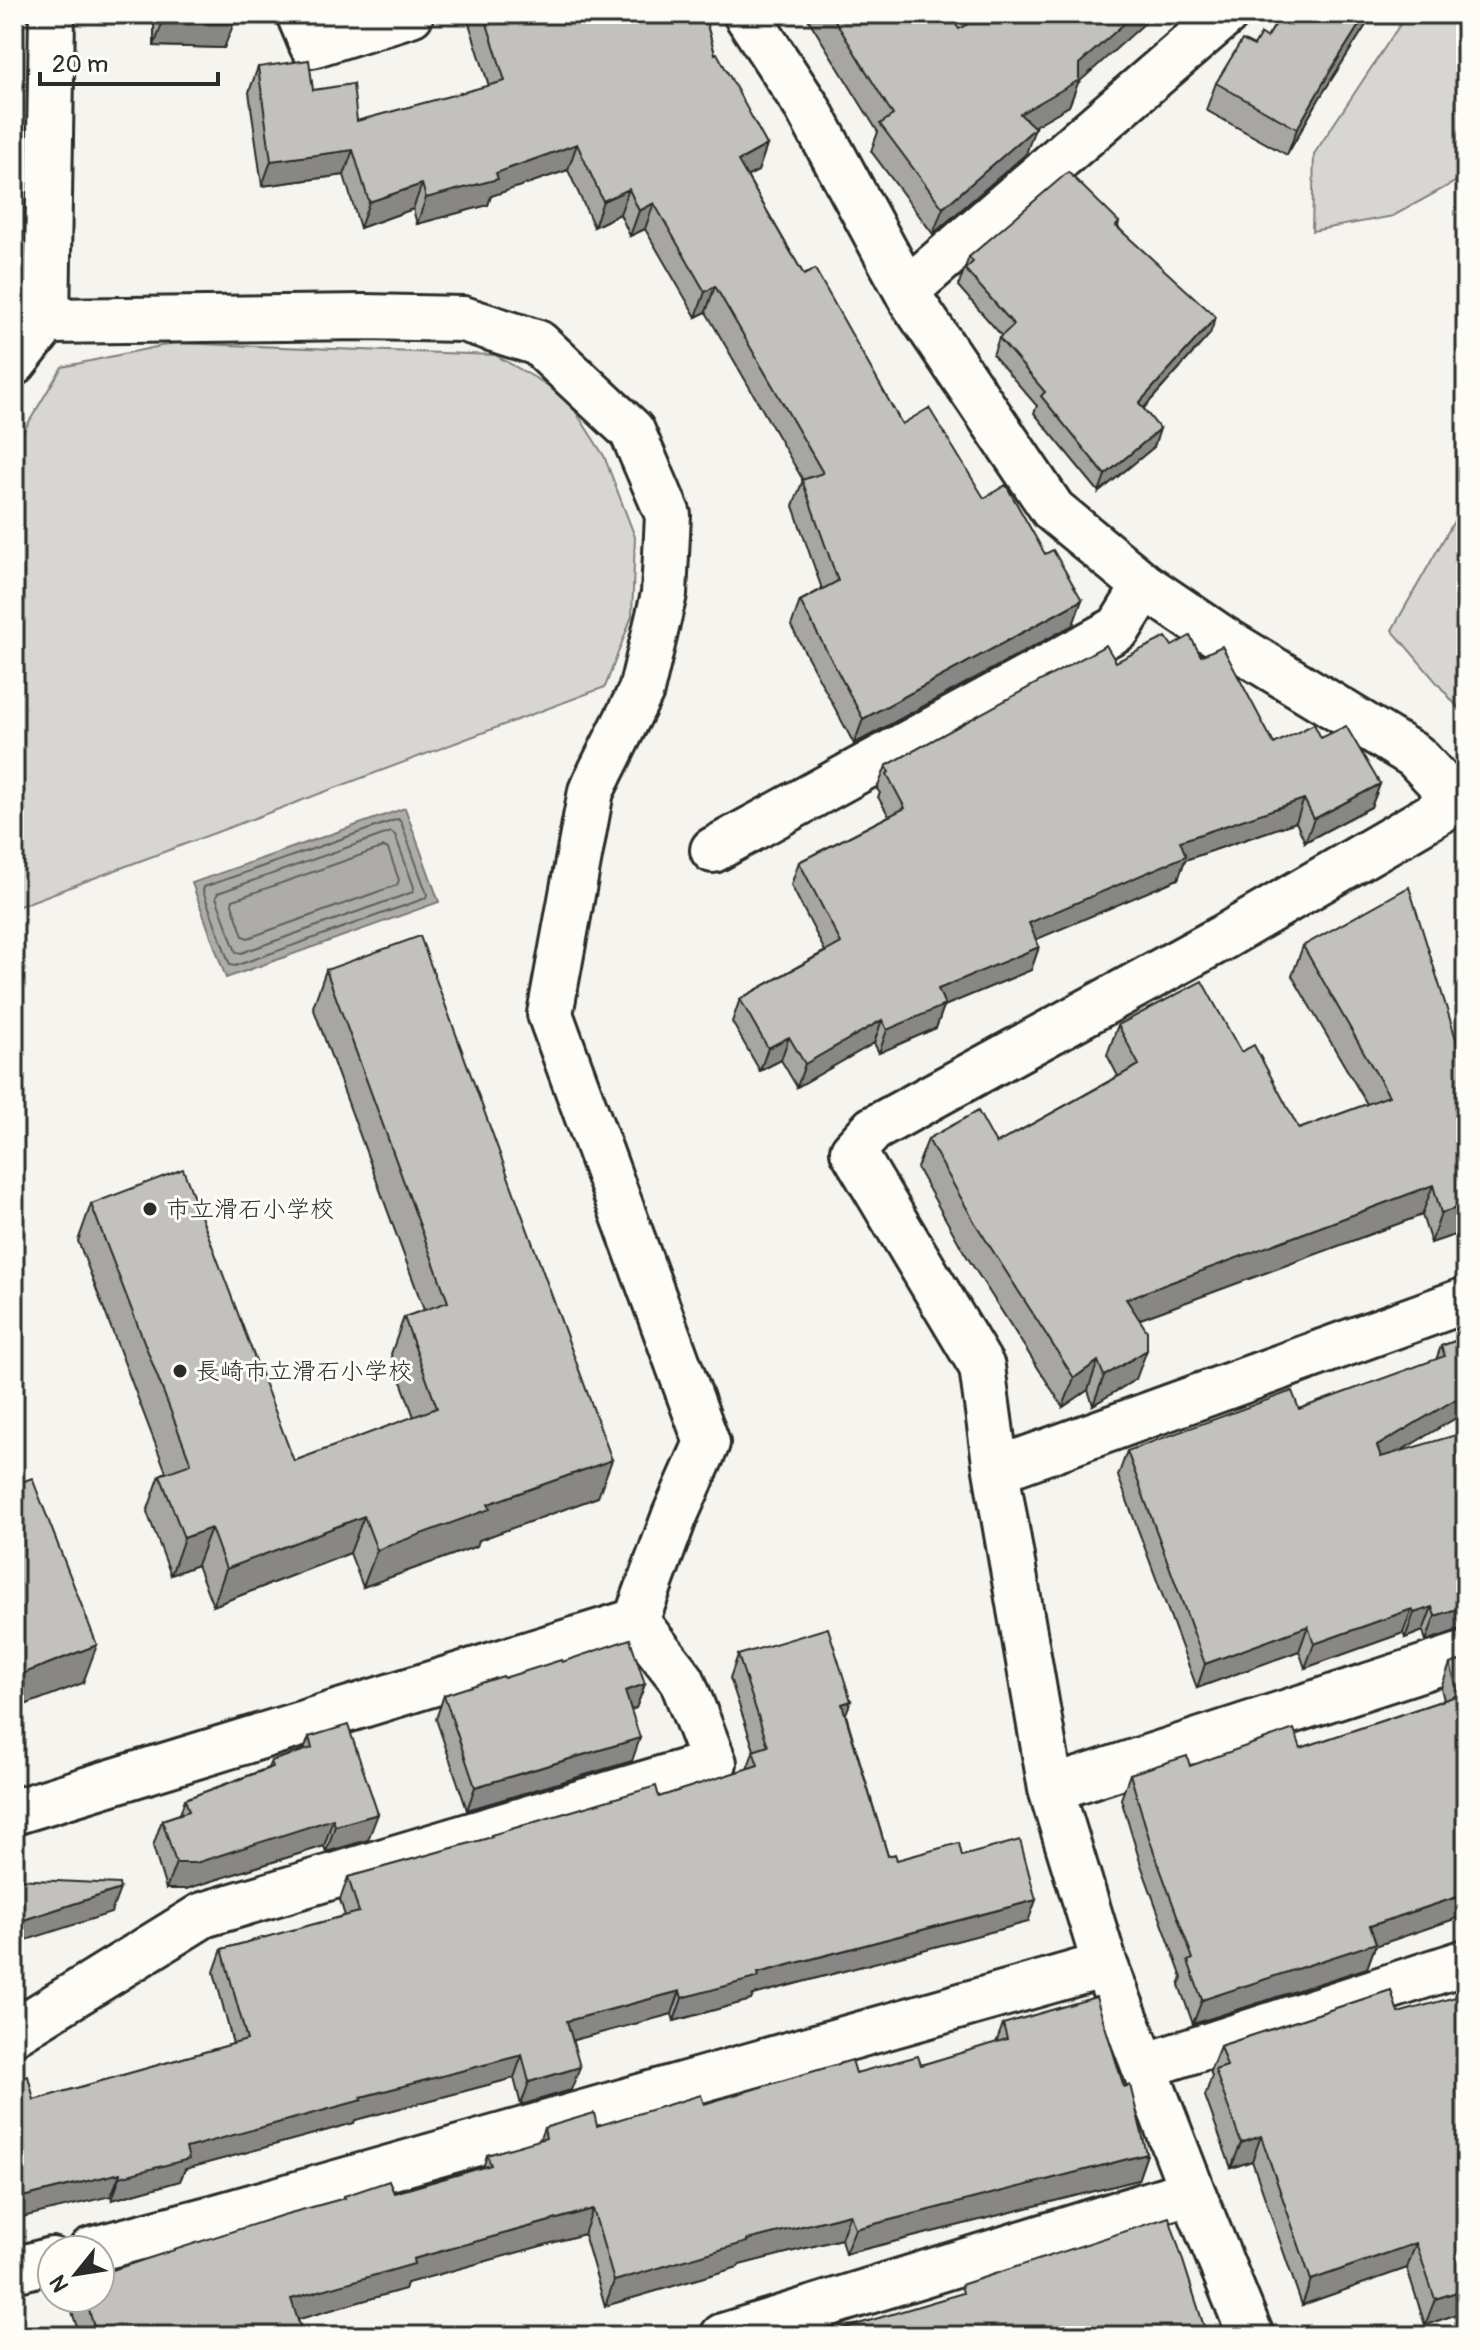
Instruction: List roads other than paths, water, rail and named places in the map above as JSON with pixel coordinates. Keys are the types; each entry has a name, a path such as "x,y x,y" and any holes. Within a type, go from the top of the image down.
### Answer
{"street":[{"path":"14,363 47,321 52,14"},
{"path":"299,14 312,45 411,14"},
{"path":"746,14 807,107 912,301 1053,510 1145,586 1220,637 1415,756 1457,801 1222,938 873,1129 853,1151 982,1367 996,1470 1051,1789 1105,1965 1251,2336"},
{"path":"907,290 1226,14"},
{"path":"47,321 364,317 463,319 538,343 632,431 668,515 664,594 641,691 591,791 550,1014 707,1443 675,1515 636,1621"},
{"path":"713,850 1119,628 1145,586"},
{"path":"996,1470 1466,1300"},
{"path":"14,1812 636,1621"},
{"path":"14,2032 203,1915 714,1763 682,1680 636,1621"},
{"path":"1051,1789 1466,1654"},
{"path":"1145,2066 1466,1962"},
{"path":"116,2243 1105,1965"},
{"path":"723,2336 1192,2191"},
{"path":"14,2270 36,2264"}],"water":[{"path":"405,808 439,902 226,978 192,883"}],"place":[{"name":"市立滑石小学校","path":"150,1209"},
{"name":"長崎市立滑石小学校","path":"180,1371"}]}
